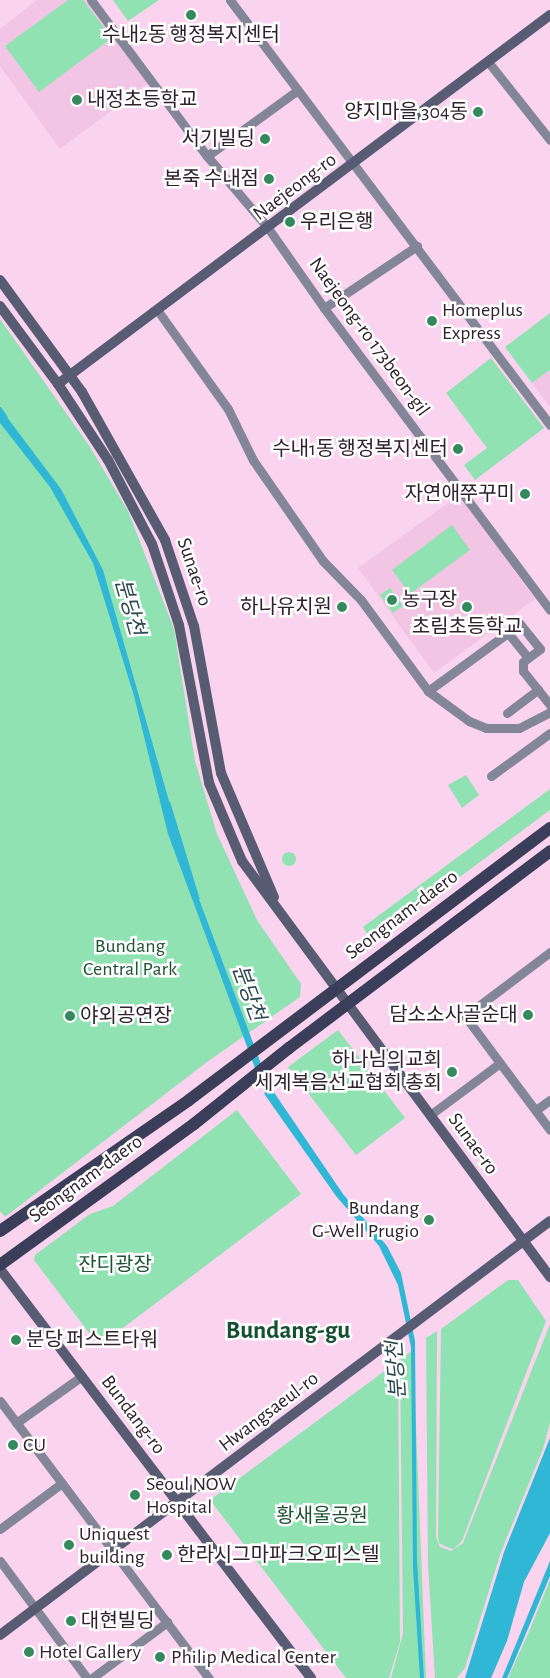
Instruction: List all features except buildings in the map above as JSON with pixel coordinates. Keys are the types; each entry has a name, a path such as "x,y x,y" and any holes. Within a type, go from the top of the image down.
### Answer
{"main road":[{"name":"Naejeong-ro","path":"58,384 489,64 550,15"},
{"name":"Sunae-ro","path":"0,280 71,375 132,477 174,562 194,626 221,773 279,909"},
{"name":"Sunae-ro","path":"0,306 58,384 108,460 152,544 179,625 203,760 217,807 242,861 550,1277"},
{"name":"Seongnam-daero","path":"0,1231 189,1100 550,828"},
{"name":"Seongnam-daero","path":"0,1267 194,1124 288,1048 550,851"},
{"path":"522,1241 550,1221"},
{"name":"Hwangsaeul-ro","path":"0,1635 390,1344 522,1241"},
{"name":"Bundang-ro","path":"0,1267 311,1678"}],"street":[{"name":"Naejeong-ro 173beon-gil","path":"91,0 207,156 268,228 324,308 547,598 550,610"},
{"path":"230,0 418,246 550,425"},
{"path":"489,64 550,140"},
{"path":"207,156 298,90"},
{"path":"324,308 418,246"},
{"path":"158,311 228,409 253,460 322,561 361,600 428,691 469,721 486,728 519,728 550,712"},
{"path":"428,691 520,624 544,646 523,662 523,671 550,705"},
{"path":"508,633 528,658"},
{"path":"507,713 538,690"},
{"path":"491,776 550,733"},
{"path":"550,952 465,1016 550,1130"},
{"path":"430,1115 500,1063"},
{"path":"536,1110 550,1100"},
{"path":"16,1423 82,1376"},
{"path":"0,1401 209,1678"},
{"path":"0,1529 62,1483"},
{"path":"0,1561 87,1678"},
{"path":"92,1678 167,1622"}],"shaded area":[{"path":"37,0 90,0 150,82 60,149 0,66 0,29"},
{"path":"550,370 550,407 532,383"},
{"path":"459,495 535,599 434,673 358,568"}],"green space":[{"path":"68,0 83,0 112,38 39,92 5,46"},
{"path":"113,0 159,0 128,21"},
{"path":"550,313 550,370 532,383 505,347"},
{"name":"Bundang Central Park","path":"0,319 90,447 128,511 174,629 195,761 217,834 257,920 301,984 300,997 207,1062 5,1217 0,1211"},
{"path":"491,358 544,428 475,480 464,465 487,448 446,393"},
{"path":"452,525 470,550 410,594 392,570"},
{"name":"농구장","path":"390,588 403,606 393,613 380,595"},
{"path":"466,775 479,795 462,808 448,785"},
{"path":"550,789 550,810 372,942 363,927"},
{"path":"289,852 294,854 296,859 294,864 289,866 284,864 282,859 284,854"},
{"path":"338,1030 405,1118 356,1155 288,1067"},
{"name":"잔디광장","path":"237,1110 301,1194 99,1346 34,1260 35,1255 90,1214 113,1206"},
{"path":"508,1280 518,1280 546,1321 462,1541 454,1549 449,1548 439,1543 438,1536 441,1329"},
{"path":"550,1324 550,1423 543,1449 501,1552 465,1668 457,1678 435,1678 428,1565 426,1338 437,1331 436,1537 440,1547 451,1551 463,1543"},
{"path":"413,1350 426,1678 391,1678 403,1633 400,1360"},
{"name":"황새울공원","path":"398,1361 400,1642 389,1678 346,1678 210,1500"},
{"path":"550,1580 550,1678 508,1678 528,1634"}],"water":[{"path":"0,408 61,489 103,570 191,878 269,1085 343,1194 387,1246 401,1273 415,1341 417,1560 424,1678 420,1678 413,1568 411,1347 398,1285 379,1246 336,1196 265,1095 168,834 134,696 93,563 50,487 0,423"},
{"path":"550,1438 550,1533 524,1582 507,1641 491,1678 465,1678 504,1552"},
{"path":"550,1561 550,1576 507,1678 502,1678"}],"waterway":[{"name":"분당천","path":"0,408 6,417"},
{"name":"분당천","path":"169,803 198,898"}],"place":[{"name":"수내2동 행정복지센터","path":"191,15"},
{"name":"내정초등학교","path":"77,100"},
{"name":"양지마을 304동","path":"478,112"},
{"name":"서기빌딩","path":"265,139"},
{"name":"본죽 수내점","path":"269,179"},
{"name":"우리은행","path":"290,222"},
{"name":"Homeplus Express","path":"432,321"},
{"name":"수내1동 행정복지센터","path":"458,449"},
{"name":"자연애쭈꾸미","path":"525,494"},
{"name":"농구장","path":"392,600"},
{"name":"하나유치원","path":"342,607"},
{"name":"초림초등학교","path":"467,607"},
{"name":"담소소사골순대","path":"528,1015"},
{"name":"야외공연장","path":"70,1016"},
{"name":"하나님의교회 세계복음선교협회 총회","path":"452,1072"},
{"name":"Bundang G-Well Prugio","path":"429,1220"},
{"name":"분당 퍼스트타워","path":"16,1340"},
{"name":"CU","path":"13,1445"},
{"name":"Seoul NOW Hospital","path":"135,1495"},
{"name":"Uniquest building","path":"69,1545"},
{"name":"한라시그마파크오피스텔","path":"167,1555"},
{"name":"대현빌딩","path":"71,1621"},
{"name":"Hotel Gallery","path":"29,1652"},
{"name":"Philip Medical Center","path":"160,1657"}],"district":[{"name":"Bundang-gu","path":"288,1331"}]}
